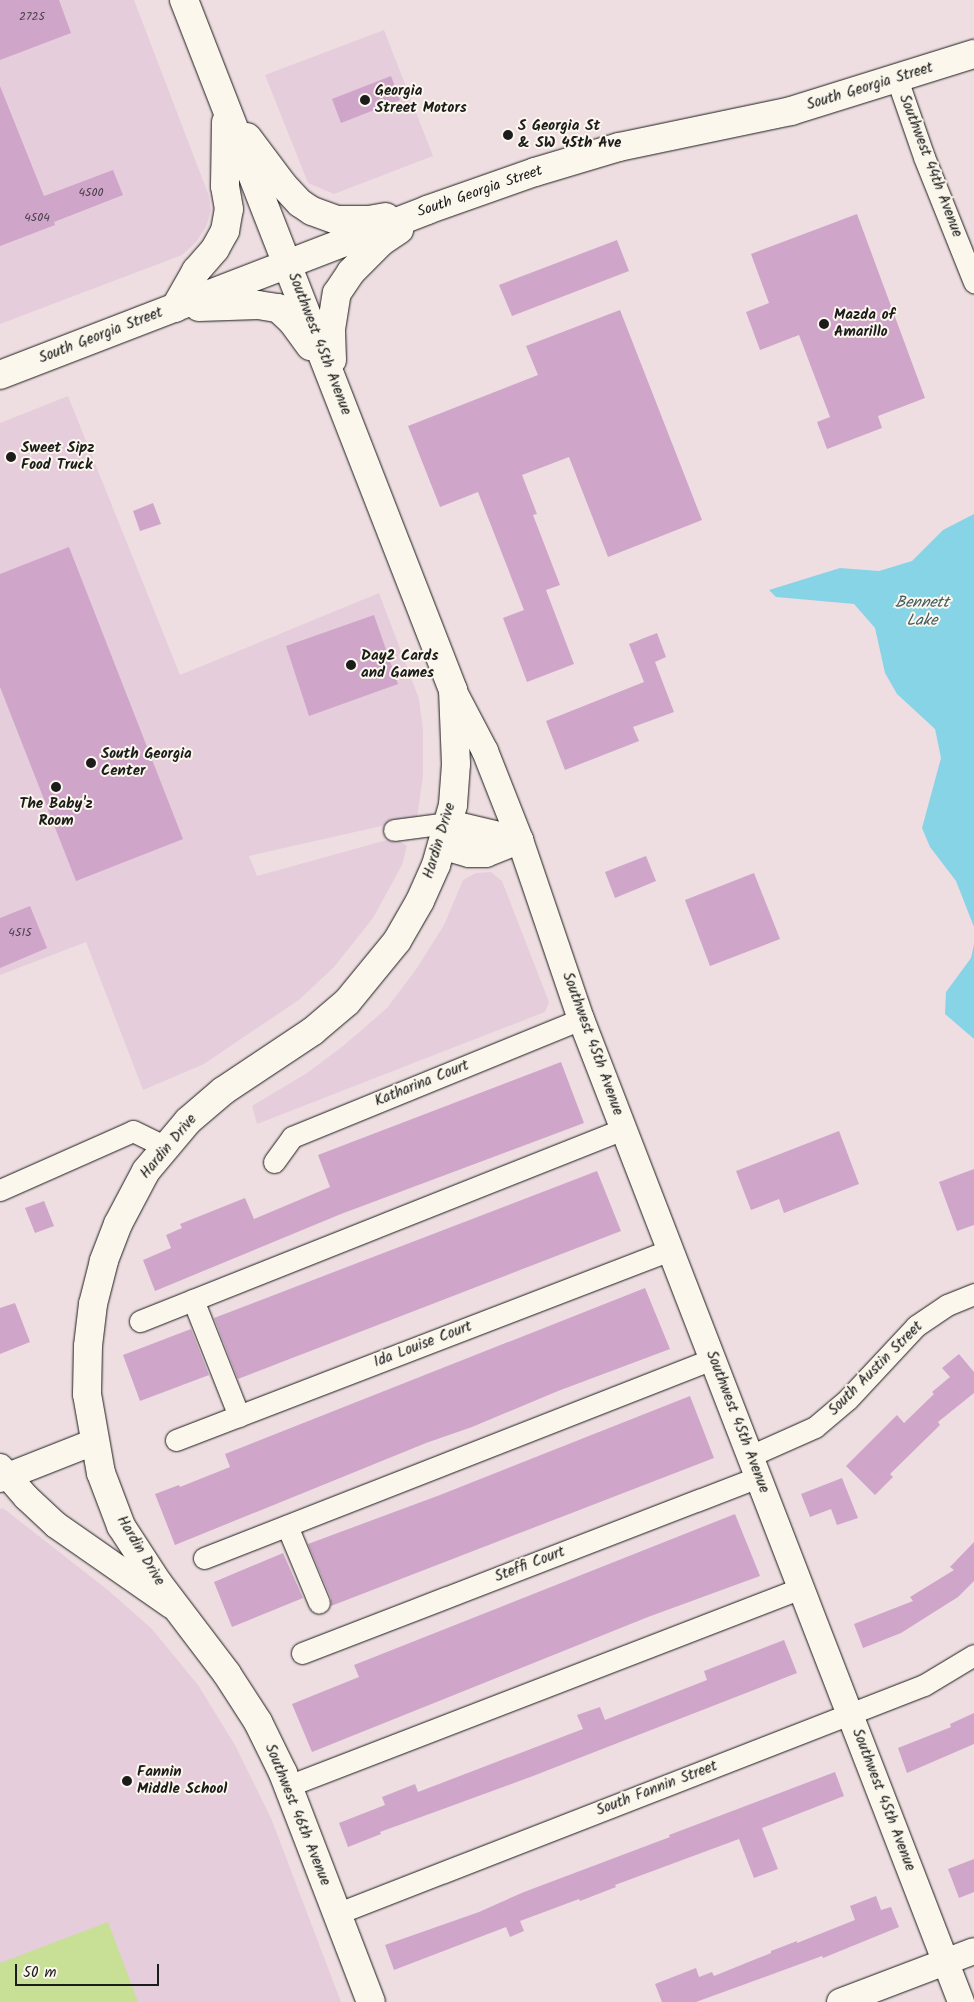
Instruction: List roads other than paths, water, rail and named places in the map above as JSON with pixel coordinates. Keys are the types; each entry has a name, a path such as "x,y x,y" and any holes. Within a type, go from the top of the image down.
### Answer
{"main road":[{"name":"Southwest 45th Avenue","path":"184,0 453,690"},
{"name":"South Georgia Street","path":"0,375 426,210 535,172 619,148 791,111 974,54"},
{"path":"227,110 283,184 300,203 312,211 337,220 368,220 426,210"},
{"path":"175,308 196,271 215,249 225,231 229,209 225,186 227,110"},
{"path":"332,378 330,329 337,293 351,272 381,242 426,210"},
{"path":"175,308 258,304 278,308 292,321 332,378"},
{"name":"Hardin Drive","path":"184,1615 158,1583 122,1526 101,1473 87,1394 88,1346 93,1304 104,1261 118,1224 146,1171 188,1121 224,1090 313,1031 353,995 397,942 420,901 436,866 453,805 456,764 453,690"},
{"name":"Southwest 46th Avenue","path":"184,1615 258,1722 288,1786 371,2002"}],"street":[{"name":"Southwest 44th Avenue","path":"897,78 924,157 974,282"},
{"name":"Southwest 45th Avenue","path":"453,690 485,751 520,840 581,1019 961,2002"},
{"path":"394,830 520,840"},
{"path":"444,835 469,854 486,854 508,861 520,871 540,900"},
{"path":"486,854 520,840"},
{"name":"Katharina Court","path":"274,1162 292,1137 581,1019"},
{"path":"140,1321 623,1129"},
{"path":"0,1190 133,1131 166,1147"},
{"name":"Ida Louise Court","path":"176,1440 670,1250"},
{"name":"South Austin Street","path":"754,1466 815,1427 848,1399 916,1326 947,1305 974,1294"},
{"path":"193,1300 239,1416"},
{"path":"204,1558 712,1359"},
{"path":"94,1442 2,1474 56,1524 184,1615"},
{"name":"Steffi Court","path":"302,1653 754,1466"},
{"path":"287,1526 319,1603"},
{"path":"288,1786 801,1588"},
{"name":"South Fannin Street","path":"336,1914 924,1685 974,1655"},
{"path":"840,2002 974,1951"}],"water":[{"name":"Bennett Lake","path":"974,514 974,927 956,881 930,847 922,828 941,758 935,729 897,694 885,673 875,628 854,604 776,597 769,590 840,568 879,571 912,561 943,530"},
{"path":"974,944 974,1039 945,1014 946,992 971,958"}],"place":[{"name":"Georgia Street Motors","path":"365,100"},
{"name":"S Georgia St & SW 45th Ave","path":"508,135"},
{"name":"Mazda of Amarillo","path":"824,324"},
{"name":"Sweet Sipz Food Truck","path":"11,457"},
{"name":"Day2 Cards and Games","path":"351,665"},
{"name":"South Georgia Center","path":"91,763"},
{"name":"The Baby'z Room","path":"56,787"},
{"name":"Fannin Middle School","path":"127,1781"}]}
